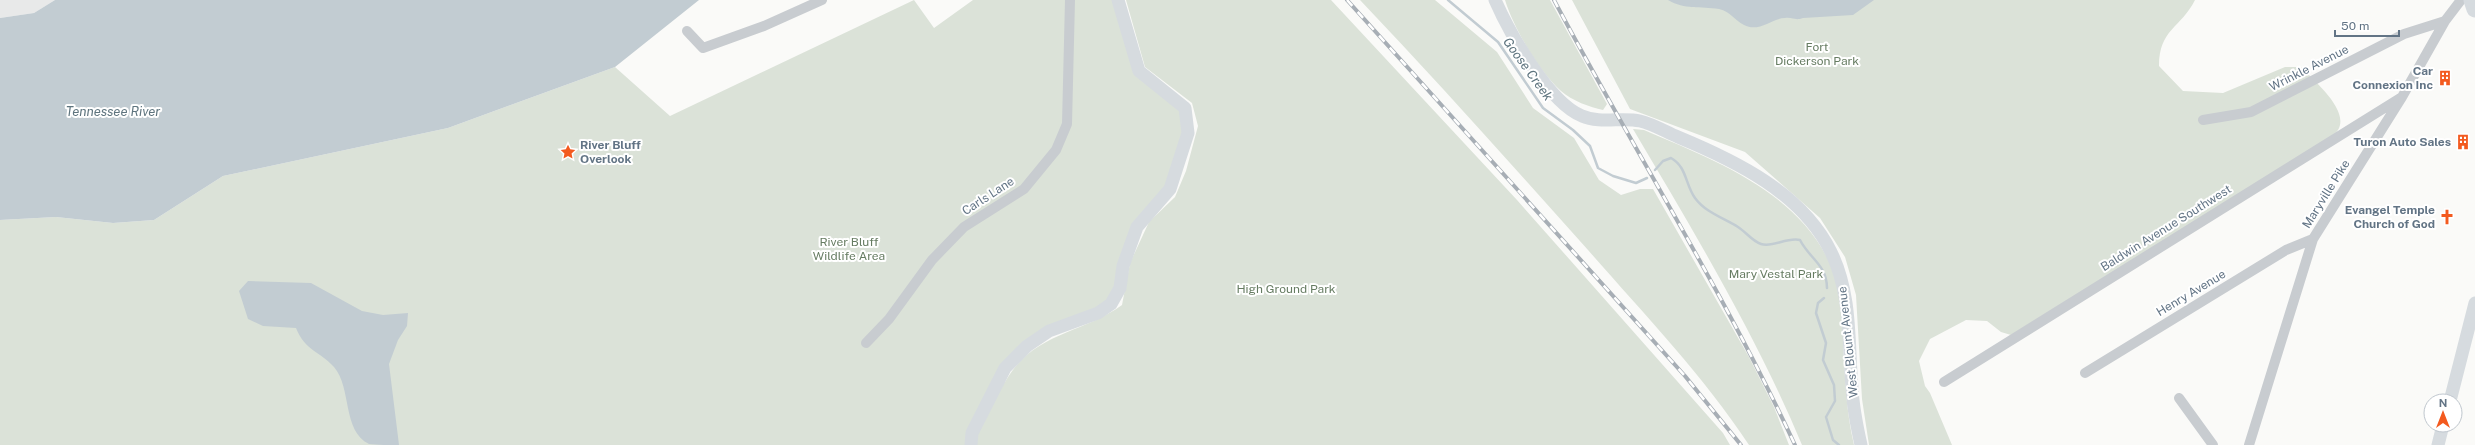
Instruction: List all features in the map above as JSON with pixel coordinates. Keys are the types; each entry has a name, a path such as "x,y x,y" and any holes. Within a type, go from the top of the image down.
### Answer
{"highway":[{"path":"2472,0 2475,9"}],"street":[{"path":"687,31 703,48 764,26 822,0"},
{"name":"Carls Lane","path":"866,343 890,319 932,260 964,228 1024,189 1056,150 1067,124 1070,0"},
{"path":"971,445 972,433 1005,368 1027,346 1049,331 1098,313 1111,304 1120,288 1123,266 1137,227 1170,189 1188,133 1185,108 1139,71 1118,0"},
{"name":"West Blount Avenue","path":"1495,0 1504,22 1539,76 1556,97 1582,116 1609,121 1639,121 1706,148 1775,188 1814,223 1831,252 1844,289 1850,339 1852,388 1861,445"},
{"name":"Maryville Pike","path":"2249,445 2313,239 2402,97 2445,20 2461,0"},
{"name":"Wrinkle Avenue","path":"2203,120 2251,112 2404,34 2445,20"},
{"name":"Baldwin Avenue Southwest","path":"1944,382 2402,97"},
{"name":"Henry Avenue","path":"2085,373 2286,250 2313,239"},
{"path":"2452,393 2475,303"},
{"path":"2179,398 2213,445"},
{"path":"2438,445 2441,433"}],"shaded area":[{"path":"0,0 55,0 34,13 0,18"}],"green space":[{"name":"River Bluff Wildlife Area","path":"914,0 934,28 973,0 1118,0 1139,71 1185,108 1188,124 1170,189 1150,210 1111,304 1049,331 998,383 1005,382 1016,366 1029,353 1043,344 1090,323 1122,305 1130,263 1149,222 1175,197 1186,171 1198,126 1192,103 1145,67 1126,0 1331,0 1517,200 1723,433 1730,445 0,445 0,220 56,217 113,223 154,220 223,176 448,128 615,67 670,116"},
{"path":"1360,0 1435,0 1497,52 1533,108 1574,138 1599,180 1621,195 1640,189 1653,189 1749,357 1774,407 1789,445 1749,445 1712,394 1651,321 1475,124"},
{"path":"1505,0 1550,0 1607,104 1603,110 1570,98 1553,83 1528,49 1514,24"},
{"name":"Fort Dickerson Park","path":"1572,0 2195,0 2167,36 2160,54 2159,66 2183,91 2223,93 2285,67 2301,67 2329,96 2339,114 2340,122 2338,130 2329,138 2011,335 2001,332 1987,321 1966,320 1930,339 1919,361 1925,386 1930,393 1952,445 1869,445 1862,399 1856,295 1845,257 1820,218 1745,152 1630,109"},
{"name":"Mary Vestal Park","path":"1633,129 1644,130 1675,143 1707,157 1737,173 1766,191 1792,212 1814,237 1831,266 1842,300 1846,394 1854,445 1802,445 1765,364 1723,284"}],"water":[{"name":"Tennessee River","path":"55,0 699,0 615,67 448,128 223,176 154,220 113,223 56,217 0,220 0,18 34,13"},
{"path":"1668,0 1874,0 1853,15 1798,19 1785,18 1760,26 1750,27 1744,25 1727,12 1719,9 1680,5"},
{"path":"248,281 311,283 362,311 383,315 408,313 407,326 398,340 389,364 399,445 369,444 360,438 351,419 340,376 329,362 304,342 296,328 263,326 248,319 239,291"}],"waterway":[{"name":"Goose Creek","path":"1448,0 1498,42 1543,108 1573,130 1590,146 1598,168 1613,176 1636,183 1647,178"},
{"path":"1655,170 1663,161 1671,158 1680,166 1692,193 1704,208 1738,227 1758,243 1770,245 1795,239 1800,240 1821,267 1824,273 1827,288"},
{"path":"1824,298 1818,303 1816,313 1826,343 1823,360 1834,385 1835,401 1826,417 1833,440 1839,445"}],"railway":[{"path":"1347,0 1685,376 1741,445"},
{"path":"1554,0 1708,276 1768,388 1795,445"}],"place":[{"name":"Car Connexion Inc","path":"2445,78"},
{"name":"Turon Auto Sales","path":"2463,142"},
{"name":"River Bluff Overlook","path":"568,152"},
{"name":"Evangel Temple Church of God","path":"2447,217"}],"park label":[{"name":"High Ground Park","path":"1286,289"}]}
